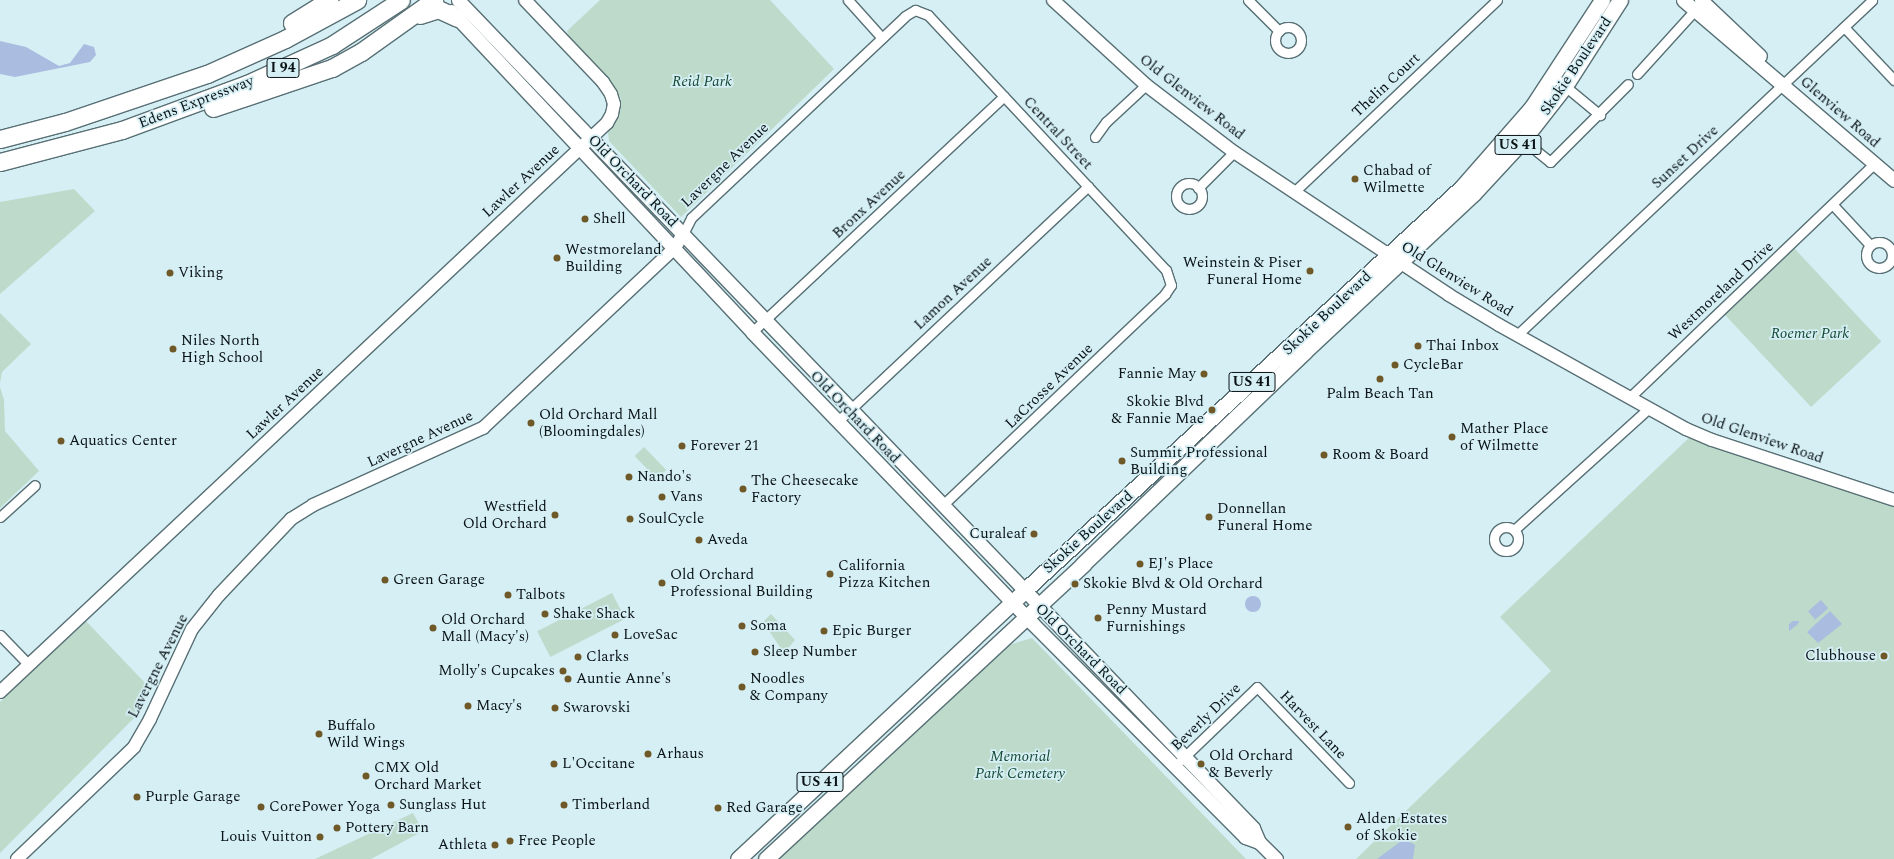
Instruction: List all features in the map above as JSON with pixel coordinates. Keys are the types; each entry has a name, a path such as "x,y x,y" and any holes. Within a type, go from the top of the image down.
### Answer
{"highway":[{"path":"258,51 289,25 329,0"},
{"name":"Edens Expressway","path":"0,139 65,122 150,95 206,74 258,51 357,0"},
{"name":"Edens Expressway","path":"0,162 78,142 156,118 247,84 332,45 401,0"},
{"path":"361,52 434,0"},
{"path":"156,118 196,114 332,68 373,47 430,10 445,11 458,18"}],"main road":[{"name":"Old Orchard Road","path":"440,0 675,248 752,332 1012,602 1245,838 1259,842"},
{"name":"Old Orchard Road","path":"458,0 592,136 1253,828 1259,842 1276,859"},
{"name":"Skokie Boulevard","path":"738,859 1025,590 1394,259 1474,194 1523,140 1559,82 1602,0"},
{"name":"Skokie Boulevard","path":"766,859 1039,605 1394,259 1462,187 1532,107 1559,82 1620,0"},
{"name":"Glenview Road","path":"1683,0 1698,5 1765,72 1783,84 1894,180"}],"street":[{"name":"Lawler Avenue","path":"0,692 592,136 612,114 614,104 611,94 603,82 525,0"},
{"path":"848,0 882,38"},
{"name":"Old Glenview Road","path":"1053,0 1146,85 1234,152 1295,191 1394,259 1517,335 1648,409 1712,440 1894,500"},
{"path":"1248,0 1279,31"},
{"name":"Thelin Court","path":"1295,191 1497,0"},
{"name":"Sunset Drive","path":"1517,335 1872,0"},
{"path":"1637,74 1698,5"},
{"name":"Lavergne Avenue","path":"17,859 134,747 192,629 219,595 294,516 320,501 483,428 675,248 691,218 904,16 915,10"},
{"name":"Central Street","path":"915,10 928,15 1088,186 1166,270 1171,285"},
{"path":"1844,27 1894,80"},
{"path":"1559,82 1600,115"},
{"path":"1523,140 1550,162 1600,115 1628,84"},
{"path":"1095,137 1106,122 1146,85"},
{"name":"Bronx Avenue","path":"752,332 1004,96"},
{"path":"1198,188 1234,152"},
{"name":"Westmoreland Drive","path":"1628,398 1833,205 1874,164"},
{"name":"Lamon Avenue","path":"838,421 1088,186"},
{"path":"1833,205 1870,244"},
{"name":"LaCrosse Avenue","path":"943,505 1165,294 1171,285"},
{"path":"1514,530 1648,409"},
{"path":"0,517 35,484"},
{"path":"0,635 29,665"},
{"name":"Beverly Drive","path":"1174,766 1257,687"},
{"name":"Harvest Lane","path":"1257,687 1349,783"}],"green space":[{"name":"Reid Park","path":"600,0 770,0 834,69 681,217 609,141 608,132 621,108 621,99 611,83 570,41 567,31"},
{"path":"74,189 95,211 0,294 0,202"},
{"name":"Roemer Park","path":"1794,248 1881,342 1811,407 1724,313"},
{"path":"0,313 31,344 2,372 0,383"},
{"path":"0,387 4,400 5,431 39,471 0,508"},
{"path":"1691,436 1894,506 1894,859 1356,859 1551,671 1500,617"},
{"path":"644,447 666,470 657,479 635,456"},
{"path":"612,593 625,619 550,657 537,631"},
{"path":"771,614 795,640 784,653 763,622"},
{"path":"84,619 148,686 140,712 0,853 0,702"},
{"name":"Memorial Park Cemetery","path":"1032,638 1246,859 779,859 1009,645"},
{"path":"413,813 423,831 371,859 315,859"}],"water":[{"path":"0,41 26,47 59,66 70,63 84,44 94,47 96,55 90,62 15,77 0,74"},
{"path":"1253,596 1259,598 1261,604 1259,610 1253,612 1247,610 1245,604 1247,598"},
{"path":"1821,600 1828,608 1815,619 1808,611"},
{"path":"1830,611 1842,624 1818,643 1807,632"},
{"path":"1793,621 1799,621 1798,624 1789,631 1789,624"},
{"path":"1404,839 1415,845 1413,859 1377,859"}],"place":[{"name":"Chabad of Wilmette","path":"1355,179"},
{"name":"Shell","path":"585,219"},
{"name":"Westmoreland Building","path":"557,258"},
{"name":"Weinstein & Piser Funeral Home","path":"1310,271"},
{"name":"Viking","path":"170,273"},
{"name":"Thai Inbox","path":"1418,346"},
{"name":"Niles North High School","path":"173,349"},
{"name":"CycleBar","path":"1395,365"},
{"name":"Fannie May","path":"1204,374"},
{"name":"Palm Beach Tan","path":"1380,379"},
{"name":"Skokie Blvd & Fannie Mae","path":"1212,410"},
{"name":"Old Orchard Mall (Bloomingdales)","path":"531,423"},
{"name":"Mather Place of Wilmette","path":"1452,437"},
{"name":"Aquatics Center","path":"61,441"},
{"name":"Forever 21","path":"682,446"},
{"name":"Room & Board","path":"1324,455"},
{"name":"Summit Professional Building","path":"1122,461"},
{"name":"Nando's","path":"629,477"},
{"name":"The Cheesecake Factory","path":"743,489"},
{"name":"Vans","path":"662,497"},
{"name":"Westfield Old Orchard","path":"555,515"},
{"name":"Donnellan Funeral Home","path":"1209,517"},
{"name":"SoulCycle","path":"630,519"},
{"name":"Curaleaf","path":"1034,534"},
{"name":"Aveda","path":"699,540"},
{"name":"EJ's Place","path":"1140,564"},
{"name":"California Pizza Kitchen","path":"830,574"},
{"name":"Green Garage","path":"385,580"},
{"name":"Old Orchard Professional Building","path":"662,583"},
{"name":"Skokie Blvd & Old Orchard","path":"1075,584"},
{"name":"Talbots","path":"508,595"},
{"name":"Shake Shack","path":"545,614"},
{"name":"Penny Mustard Furnishings","path":"1098,618"},
{"name":"Soma","path":"742,626"},
{"name":"Old Orchard Mall (Macy's)","path":"433,628"},
{"name":"Epic Burger","path":"824,631"},
{"name":"LoveSac","path":"615,635"},
{"name":"Sleep Number","path":"755,652"},
{"name":"Clubhouse","path":"1884,656"},
{"name":"Clarks","path":"578,657"},
{"name":"Molly's Cupcakes","path":"563,671"},
{"name":"Auntie Anne's","path":"568,679"},
{"name":"Noodles & Company","path":"742,687"},
{"name":"Macy's","path":"468,706"},
{"name":"Swarovski","path":"555,708"},
{"name":"Buffalo Wild Wings","path":"319,734"},
{"name":"Arhaus","path":"648,754"},
{"name":"L'Occitane","path":"554,764"},
{"name":"Old Orchard & Beverly","path":"1201,764"},
{"name":"CMX Old Orchard Market","path":"366,776"},
{"name":"Purple Garage","path":"137,797"},
{"name":"Sunglass Hut","path":"391,805"},
{"name":"Timberland","path":"564,805"},
{"name":"CorePower Yoga","path":"261,807"},
{"name":"Red Garage","path":"718,808"},
{"name":"Alden Estates of Skokie","path":"1348,827"},
{"name":"Pottery Barn","path":"337,828"},
{"name":"Louis Vuitton","path":"320,837"},
{"name":"Free People","path":"510,841"},
{"name":"Athleta","path":"495,845"}]}
